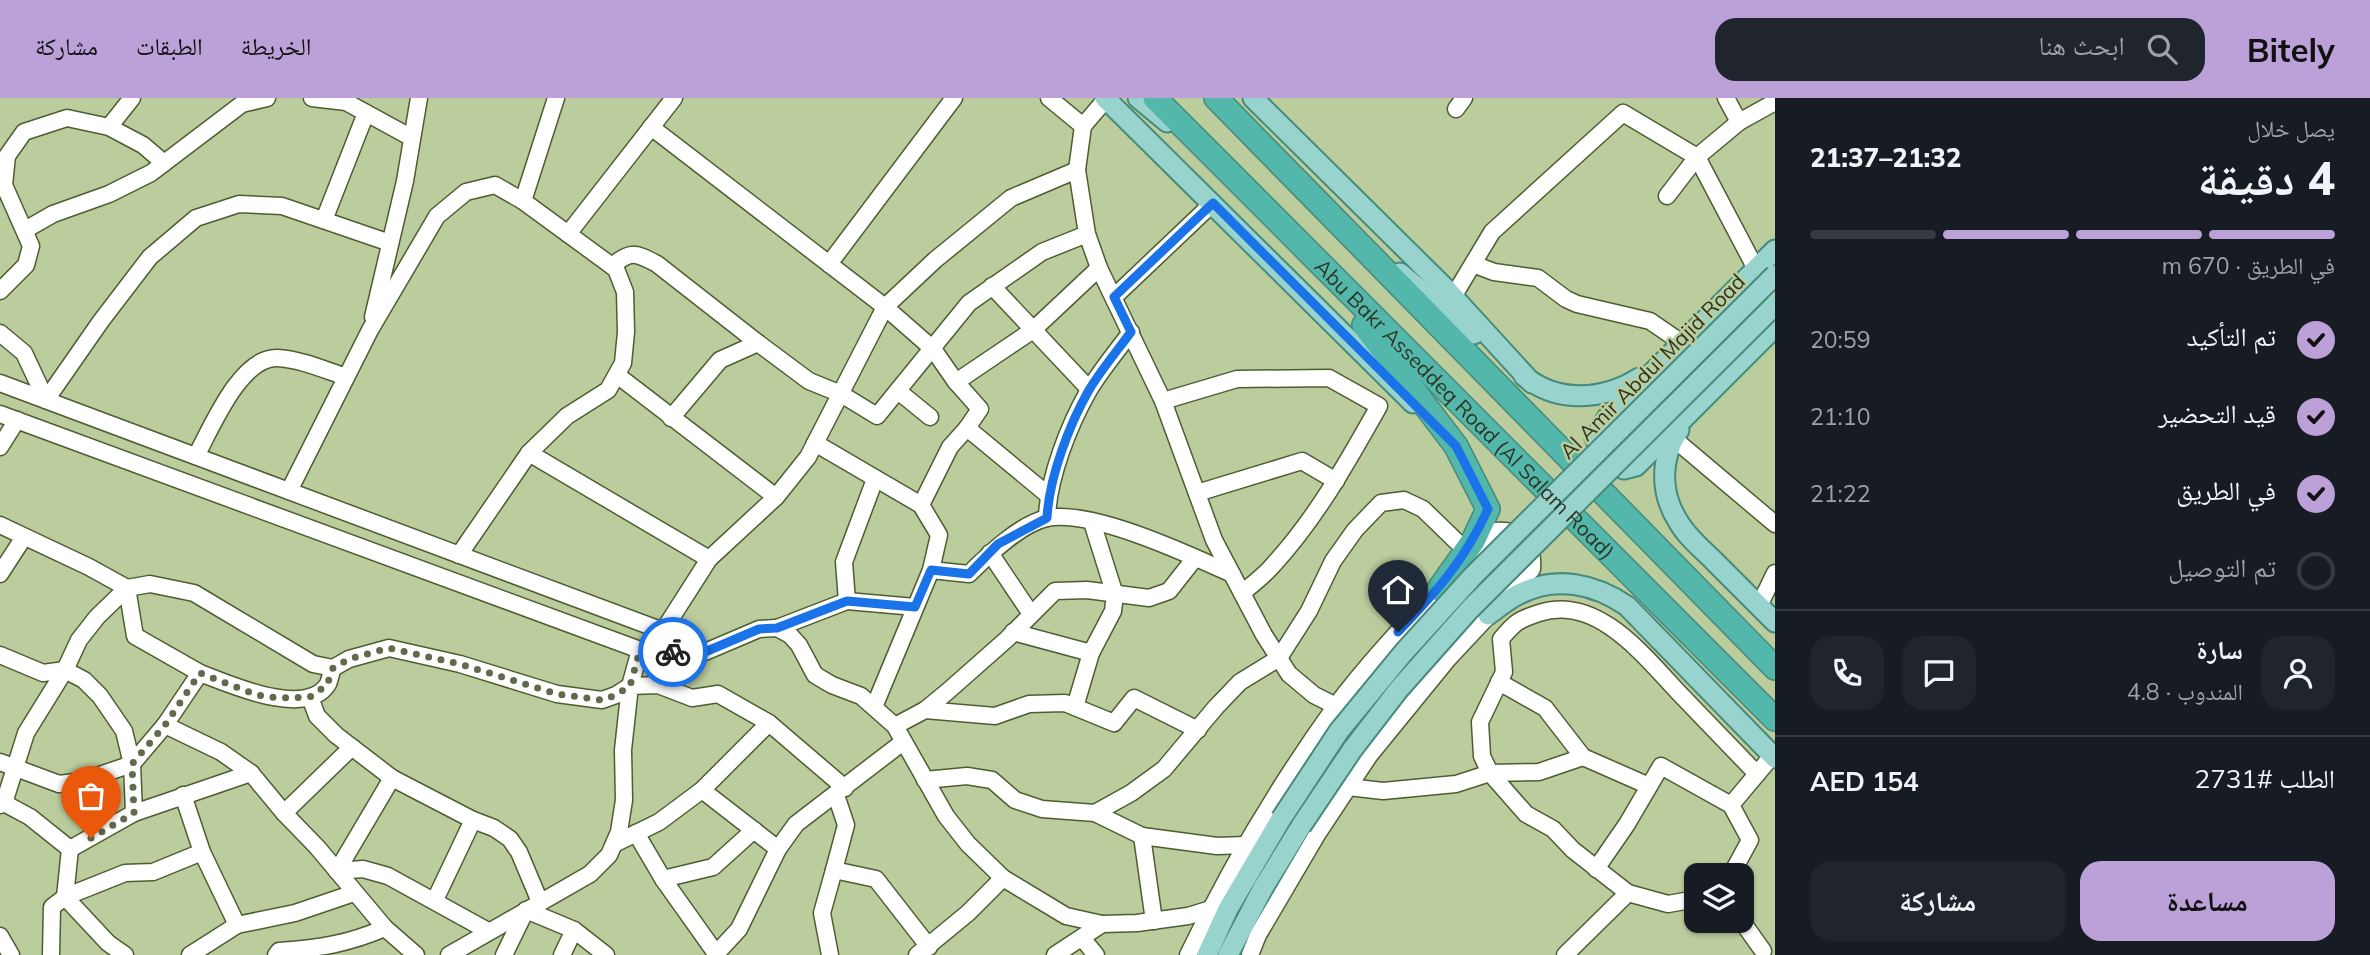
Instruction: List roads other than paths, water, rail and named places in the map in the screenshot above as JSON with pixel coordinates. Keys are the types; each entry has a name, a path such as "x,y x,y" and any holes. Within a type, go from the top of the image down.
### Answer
{"highway":[{"name":"Abu Bakr Asseddeq Road (Al Salam Road)","path":"1154,98 1775,719"},
{"name":"Abu Bakr Asseddeq Road (Al Salam Road)","path":"1216,98 1775,668"},
{"path":"1311,256 1456,446 1488,509 1474,541 1439,589"}],"main road":[{"path":"1105,98 1456,446"},
{"path":"1138,98 1240,184"},
{"path":"1224,98 1269,150"},
{"path":"1257,100 1453,297 1532,383"},
{"path":"1343,226 1532,383 1558,393 1588,397 1622,389 1660,364"},
{"path":"1775,250 1766,272 1682,343 1607,418 1595,439 1604,460 1624,469 1636,466 1775,327"},
{"name":"Al Amir Abdul Majid Road","path":"1207,955 1228,909 1281,819 1339,731 1404,652 1473,576 1766,272"},
{"name":"Al Amir Abdul Majid Road","path":"1228,955 1263,888 1301,827 1352,750 1399,689 1470,609 1775,305"},
{"path":"1693,409 1673,438 1663,465 1667,498 1678,522 1775,622"},
{"path":"1488,615 1519,594 1543,585 1569,583 1610,594 1627,606 1774,757"}],"street":[{"path":"109,127 132,98"},
{"path":"24,230 52,214 109,194 151,173 239,100 267,98"},
{"path":"312,98 346,100 412,138"},
{"path":"370,330 405,181 419,98"},
{"path":"523,201 555,98"},
{"path":"568,234 674,98"},
{"path":"829,264 954,98"},
{"path":"1049,98 1083,126"},
{"path":"1105,98 1083,126 1077,170 1087,234 1099,268 1163,401 1214,540 1242,593 1289,674 1314,695 1336,706"},
{"path":"1726,98 1739,122"},
{"path":"1667,196 1697,157 1739,122 1775,102"},
{"path":"324,220 366,113"},
{"path":"1453,297 1492,232 1623,113 1697,157 1766,272"},
{"path":"0,291 26,265 31,246 4,185 7,156 24,132 67,118 109,127 143,145 164,163"},
{"path":"652,127 885,307 933,349 979,409 950,447 921,505"},
{"path":"663,631 709,559 776,497 808,457 885,307 935,260 1011,198 1077,170"},
{"path":"289,491 370,330 437,216 466,192 495,185 523,201 616,269 625,292 626,332 623,363 608,390 566,416 529,453 459,555"},
{"path":"1114,297 1213,203"},
{"path":"46,400 150,257 196,218 239,204 282,206 390,243"},
{"path":"612,266 625,255 639,255 657,264 809,381 841,394 877,416 969,303 1042,252 1087,234"},
{"path":"1473,264 1494,272 1538,278 1577,304 1650,321 1682,343"},
{"path":"956,382 1033,330 1099,268"},
{"path":"992,286 1089,389"},
{"path":"1047,518 1048,495 1071,428 1089,389 1131,332"},
{"path":"0,333 24,353 46,400"},
{"path":"671,418 720,360 758,343"},
{"path":"196,456 239,379 258,365 275,358 346,377"},
{"path":"617,375 776,497"},
{"path":"1163,401 1237,379 1329,377 1379,406 1336,481 1273,566 1242,593"},
{"path":"0,383 663,631 675,652"},
{"path":"898,391 930,417"},
{"path":"0,414 640,650 705,652 759,629 777,628 847,601 915,607"},
{"path":"0,447 17,420"},
{"path":"967,428 1048,495"},
{"path":"1673,438 1775,524"},
{"path":"815,443 921,505 939,535 931,570 874,707"},
{"path":"529,453 709,559"},
{"path":"1197,493 1302,461 1336,481"},
{"path":"847,601 844,562 876,479"},
{"path":"1095,813 1131,793 1164,769 1240,682 1279,658 1309,611 1333,561 1355,530 1381,503 1404,500 1423,509 1457,542"},
{"path":"931,570 969,574 998,544 1047,518 1079,519 1120,529 1232,574"},
{"path":"1075,707 1091,653 1113,611 1115,595 1092,522"},
{"path":"0,525 127,588"},
{"path":"1188,955 1246,845 1336,706 1398,632 1496,531 1510,530 1524,537 1534,553 1532,569 1448,659 1369,756 1318,834 1258,935 1250,955"},
{"path":"0,574 24,537"},
{"path":"990,553 1031,614"},
{"path":"895,726 925,710 1055,591 1087,590 1149,598 1169,591 1195,558"},
{"path":"1759,606 1775,573"},
{"path":"70,849 30,817 2,804 7,765 65,670 79,640 97,617 127,588 150,584 194,593 313,664 333,668 349,659 389,648 460,664 557,694 602,700 630,686 658,685 692,698 718,694 769,723 841,791 846,825 822,913 830,955"},
{"path":"127,588 135,636 200,673 257,695 279,698 310,697 327,685 333,668"},
{"path":"1684,901 1668,904 1628,893 1596,869 1553,829 1526,814 1490,773 1482,755 1480,722 1504,672 1501,639 1516,620 1547,610 1574,610 1603,622 1634,646 1757,774"},
{"path":"777,628 790,635 799,645 815,675 861,696 895,726 946,816 968,844 1003,878 1066,916 1102,925 1154,921 1188,916 1211,909"},
{"path":"1013,632 1091,653"},
{"path":"449,955 590,874 609,855 619,832 624,800 624,750 630,686 640,650"},
{"path":"0,655 43,673 65,670 84,680 100,696 124,731 132,764 134,813"},
{"path":"7,765 59,785 82,781 132,764 165,725 200,673"},
{"path":"1499,682 1545,708 1583,757 1650,786"},
{"path":"310,697 317,716 336,735 392,778 494,828 510,839 519,852 533,906 574,930 606,955"},
{"path":"925,710 995,716 1029,704 1065,702 1114,723 1134,698 1198,730"},
{"path":"614,844 659,822 702,790 769,723"},
{"path":"165,725 221,752 251,773 385,928 416,955"},
{"path":"636,834 663,879 717,954 739,929 778,849 796,824 903,742"},
{"path":"284,813 352,747"},
{"path":"1348,788 1383,790 1456,784 1490,773 1539,772 1583,757"},
{"path":"1731,806 1774,757"},
{"path":"1596,869 1661,766 1731,806 1750,840 1738,863"},
{"path":"70,849 134,813 183,794 251,773"},
{"path":"925,780 967,776 992,780 1015,800 1042,808 1095,813 1142,836 1217,846 1246,845"},
{"path":"337,871 392,778"},
{"path":"702,790 778,849"},
{"path":"183,794 202,852 237,925"},
{"path":"435,900 473,820"},
{"path":"663,879 713,867 754,830"},
{"path":"1142,836 1154,921"},
{"path":"70,849 65,897 106,949 125,955"},
{"path":"51,955 52,907 65,897 125,873 153,872 202,852"},
{"path":"337,871 363,869 388,876 488,931"},
{"path":"834,870 876,879 923,951 968,914 1003,878"},
{"path":"190,955 237,925 295,913 354,893"},
{"path":"1565,955 1628,893"},
{"path":"504,955 533,906"},
{"path":"1055,955 1102,925"},
{"path":"276,955 279,951 325,948 353,941 385,928"},
{"path":"562,955 574,930"},
{"path":"1752,933 1766,950"},
{"path":"0,936 11,955"},
{"path":"1082,938 1096,955"}]}
